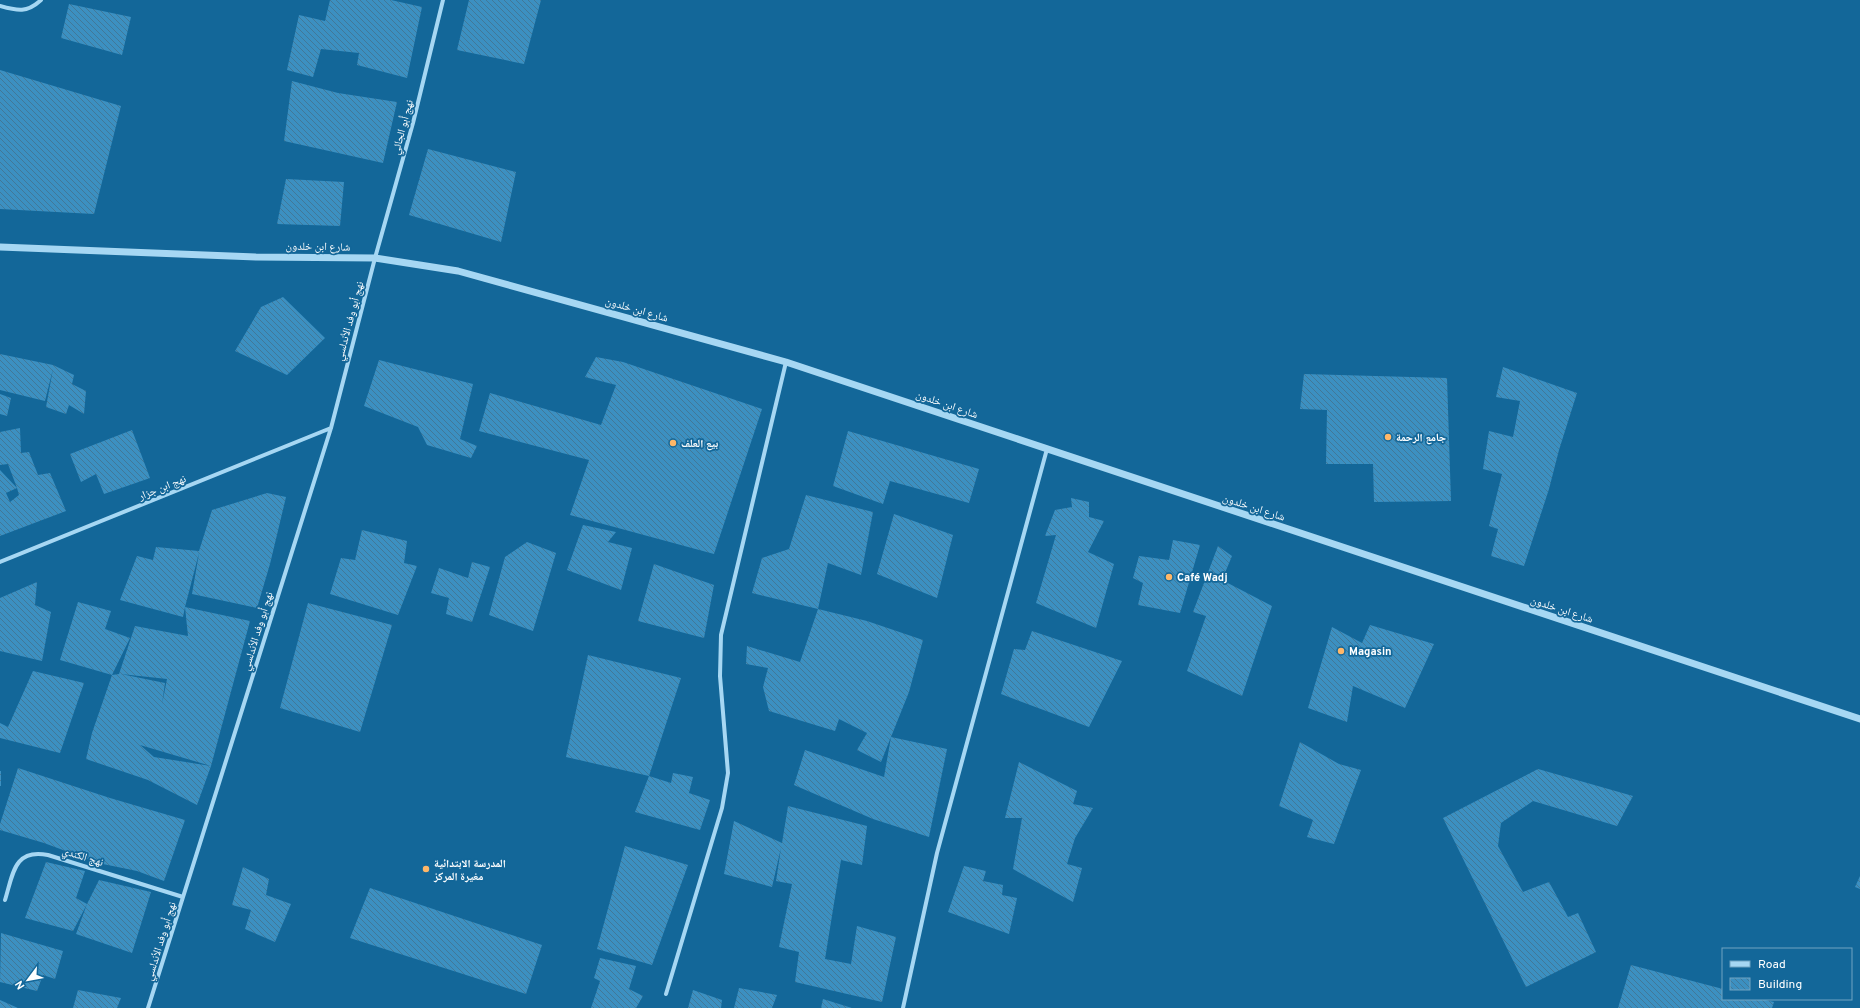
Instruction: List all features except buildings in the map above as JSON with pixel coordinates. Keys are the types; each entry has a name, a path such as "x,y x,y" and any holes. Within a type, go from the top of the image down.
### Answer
{"street":[{"path":"0,6 20,11 34,7 41,0"},
{"name":"نهج أبو الجائي","path":"375,258 413,123 443,0"},
{"name":"شارع ابن خلدون","path":"0,247 256,257 375,258 458,271 786,362 1860,719"},
{"name":"نهج أبو وفد الأندلسي","path":"148,1008 331,428 375,258"},
{"path":"666,994 722,808 728,772 720,676 721,635 786,362"},
{"name":"نهج ابن جزار","path":"0,562 331,428"},
{"path":"903,1008 937,853 1047,449"},
{"name":"نهج الكندي","path":"5,900 16,864 25,856 36,853 48,855 183,897"}],"place":[{"name":"جامع الرحمة","path":"1388,437"},
{"name":"بيع العلف","path":"673,443"},
{"name":"Café Wadj","path":"1169,577"},
{"name":"Magasin","path":"1341,651"},
{"name":"المدرسة الابتدائية مغيرة المركز","path":"426,869"}]}
